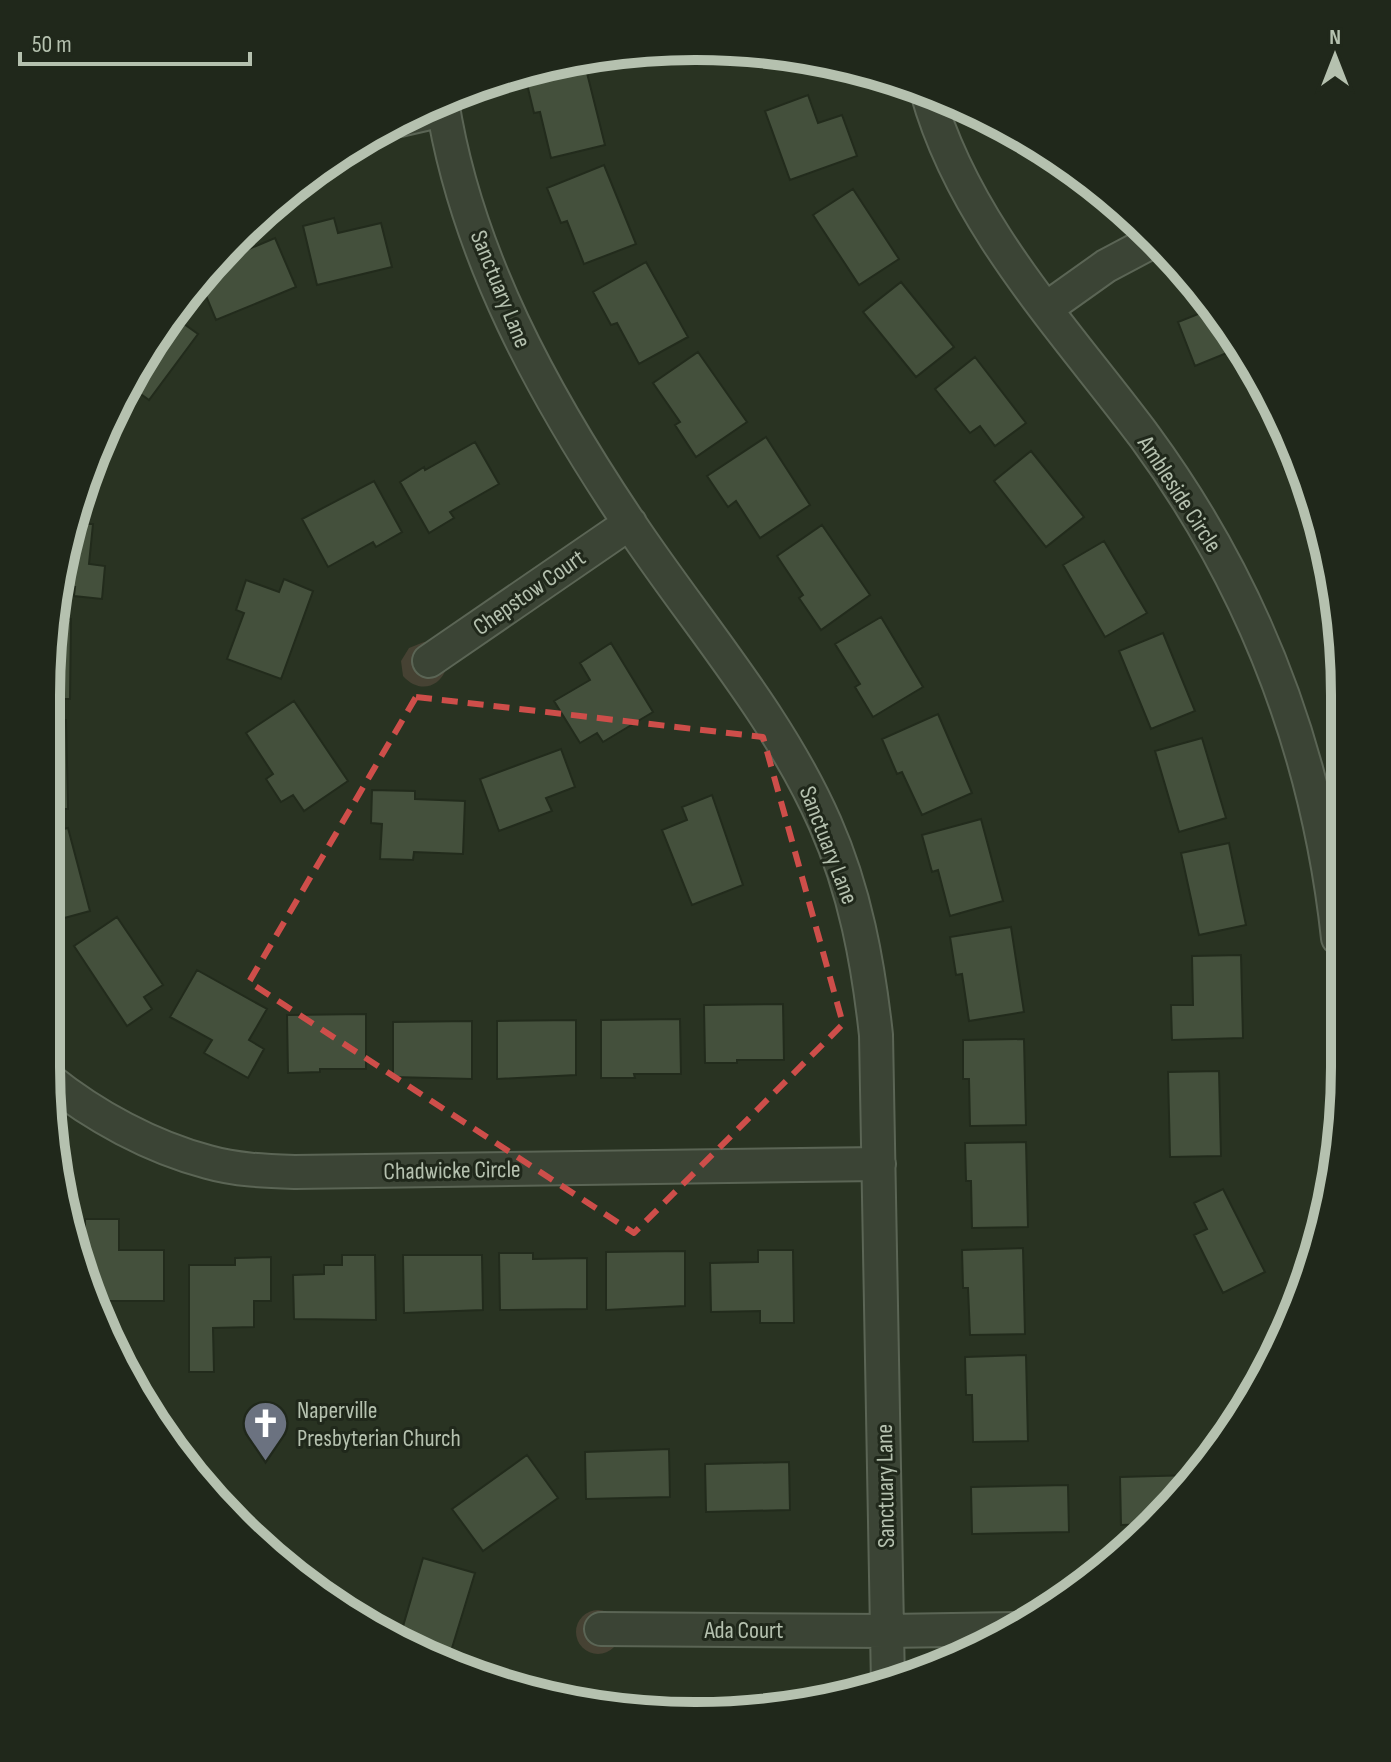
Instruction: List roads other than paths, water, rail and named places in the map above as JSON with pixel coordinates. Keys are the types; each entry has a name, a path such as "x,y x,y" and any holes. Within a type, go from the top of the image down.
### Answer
{"street":[{"name":"Ambleside Circle","path":"932,106 953,161 984,222 1176,482 1215,544 1249,609 1292,717 1313,790 1331,878"},
{"name":"Sanctuary Lane","path":"443,112 446,134 480,245 544,387 630,523 768,717 797,765 826,824 850,891 869,970 876,1035 888,1672"},
{"path":"1047,308 1106,266 1145,246"},
{"name":"Chepstow Court","path":"429,661 630,523"},
{"name":"Chadwicke Circle","path":"61,1087 110,1121 165,1148 209,1163 254,1170 879,1164"},
{"name":"Ada Court","path":"601,1629 989,1629"}],"place":[{"name":"Naperville Presbyterian Church","path":"266,1463"}]}
